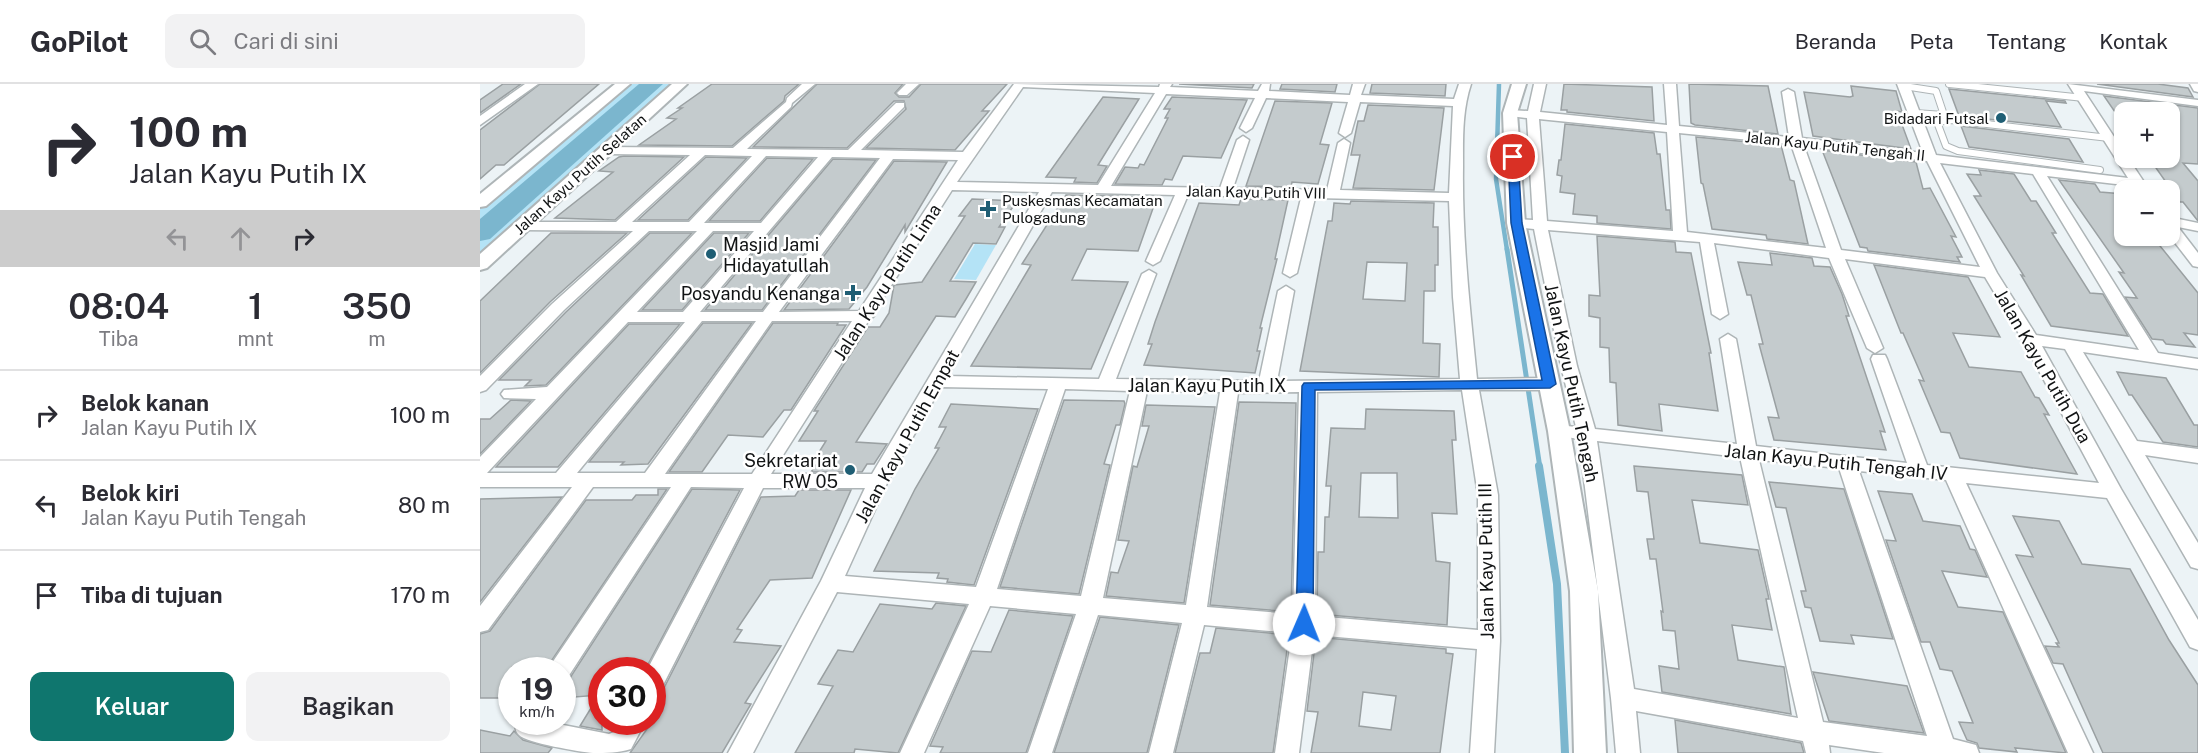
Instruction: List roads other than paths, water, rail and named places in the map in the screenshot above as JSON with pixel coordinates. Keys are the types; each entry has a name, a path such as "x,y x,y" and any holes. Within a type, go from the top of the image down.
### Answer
{"street":[{"path":"480,121 532,84"},
{"path":"480,202 623,84"},
{"name":"Jalan Kayu Putih Selatan","path":"480,264 680,84"},
{"path":"735,153 809,84"},
{"path":"851,154 913,84"},
{"path":"1020,84 1164,88 1262,96 1459,103"},
{"name":"Jalan Kayu Putih Lima","path":"666,657 757,481 866,316 967,156 1020,84"},
{"path":"1225,191 1245,134 1267,84"},
{"path":"1333,194 1344,138 1359,84"},
{"name":"Jalan Kayu Putih III","path":"1465,84 1459,103 1456,197 1468,383 1488,495 1489,641 1482,753"},
{"name":"Jalan Kayu Putih Tengah","path":"1519,84 1511,115 1516,221 1540,384 1559,431 1584,591 1590,753"},
{"name":"Jalan Kayu Putih Tengah","path":"1540,84 1533,116 1542,223 1569,366 1587,434 1623,698 1628,753"},
{"path":"1670,84 1680,236"},
{"path":"2196,84 2198,89"},
{"name":"Jalan Kayu Putih Dua","path":"1904,85 1931,157 1990,273 2030,339 2113,492 2198,640"},
{"path":"2075,85 2136,180"},
{"path":"2075,85 2198,103"},
{"path":"1102,189 1164,88"},
{"path":"1788,92 1796,141 1835,254 1877,354 1920,471"},
{"name":"Jalan Kayu Putih Tengah II","path":"1511,115 1796,141 2036,169 2114,182"},
{"path":"607,150 967,156"},
{"path":"620,226 701,152"},
{"path":"480,478 554,393 627,317 762,153"},
{"path":"560,481 765,226 828,154"},
{"path":"650,481 768,316 889,155"},
{"path":"1238,155 1254,156"},
{"path":"2036,169 2152,357"},
{"name":"Jalan Kayu Putih VIII","path":"949,186 1456,197"},
{"name":"Jalan Kayu Putih Empat","path":"740,753 831,583 878,482 1048,187"},
{"path":"1106,384 1183,191"},
{"path":"1290,273 1309,193"},
{"path":"1516,221 1706,238 1990,273"},
{"path":"2180,225 2198,227"},
{"path":"522,226 765,226"},
{"path":"480,386 558,307 646,226"},
{"path":"1706,238 1720,314"},
{"path":"2180,238 2198,263"},
{"path":"1266,386 1286,291"},
{"path":"627,317 866,316"},
{"path":"1728,339 1748,452 1815,742"},
{"path":"2030,339 2198,364"},
{"name":"Jalan Kayu Putih Dua","path":"2071,345 2198,561"},
{"name":"Jalan Kayu Putih IX","path":"936,381 1230,387 1540,384"},
{"path":"912,753 983,597 1058,384"},
{"path":"1040,753 1090,606 1140,385"},
{"path":"1287,753 1304,624 1308,386"},
{"path":"1161,753 1196,615 1230,387"},
{"path":"510,394 554,393"},
{"name":"Jalan Kayu Putih Tengah IV","path":"1559,431 2113,492"},
{"path":"2130,446 2198,456"},
{"path":"1623,698 1815,742 1952,752 1848,464"},
{"path":"1953,475 2081,753"},
{"path":"480,478 560,481 878,482"},
{"path":"480,623 587,481"},
{"path":"569,657 685,481"},
{"path":"831,583 1489,641"},
{"path":"560,735 609,745 617,744 626,735"}],"lane":[{"path":"1949,84 2084,98"},
{"path":"1904,85 1936,91 1944,115 1916,115"},
{"path":"1916,115 1936,122 1952,120 2109,138"},
{"path":"1936,122 1944,143 1958,151 2100,170"}],"waterway":[{"path":"480,233 652,84"},
{"path":"1499,84 1496,179 1507,250"},
{"path":"1507,249 1540,468"},
{"path":"1539,466 1557,584 1565,753"}],"place":[{"name":"Bidadari Futsal","path":"2001,118"},
{"name":"Puskesmas Kecamatan Pulogadung","path":"988,209"},
{"name":"Masjid Jami Hidayatullah","path":"711,254"},
{"name":"Posyandu Kenanga","path":"853,293"},
{"name":"Sekretariat RW 05","path":"850,470"}]}
